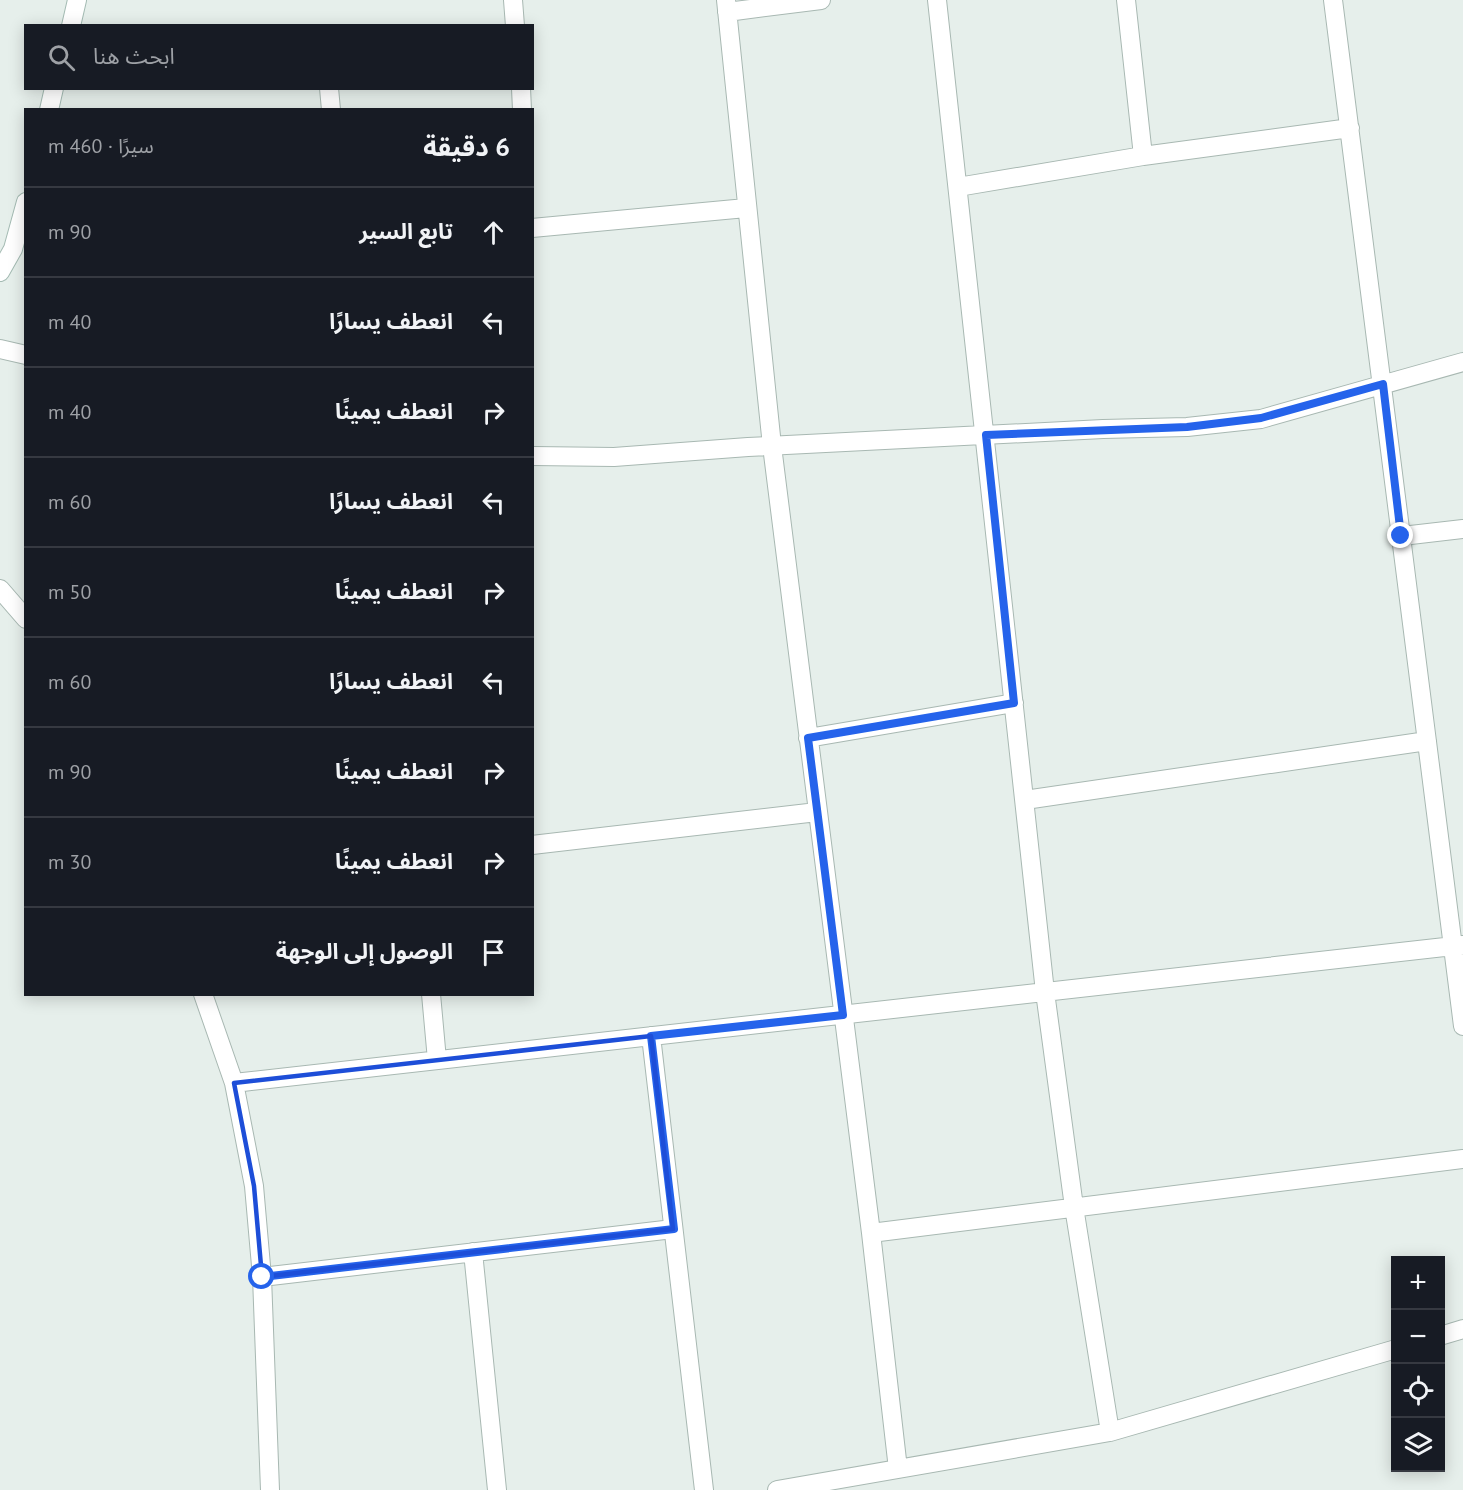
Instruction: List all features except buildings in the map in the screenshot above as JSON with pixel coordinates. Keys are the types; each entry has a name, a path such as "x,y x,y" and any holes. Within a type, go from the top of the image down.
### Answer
{"street":[{"path":"71,24 77,0"},
{"path":"513,0 515,24"},
{"path":"821,0 726,6 772,446 871,1233 898,1469"},
{"path":"937,0 1045,992 1074,1207 1110,1431"},
{"path":"1126,0 1143,156"},
{"path":"1333,0 1427,741 1458,946 1463,1026"},
{"path":"49,108 54,90"},
{"path":"329,90 332,108"},
{"path":"520,90 522,108"},
{"path":"958,187 1143,156 1350,128"},
{"path":"534,228 747,208"},
{"path":"0,272 13,249 24,209"},
{"path":"0,350 24,355"},
{"path":"534,456 614,457 772,446 1187,427 1261,418 1463,362"},
{"path":"1401,536 1463,529"},
{"path":"0,589 24,617"},
{"path":"808,738 1014,703"},
{"path":"1025,800 1427,741"},
{"path":"534,845 818,812"},
{"path":"234,1083 1458,946"},
{"path":"204,996 234,1083 254,1186 262,1277 270,1490"},
{"path":"431,996 437,1060"},
{"path":"651,1036 704,1490"},
{"path":"871,1233 1463,1159"},
{"path":"262,1277 674,1229"},
{"path":"474,1252 496,1490"},
{"path":"1445,1334 1463,1329"},
{"path":"777,1490 1110,1431 1391,1350"}],"highlighted area":[{"path":"651,1036 673,1229 262,1277 254,1186 234,1083"}],"route":[{"path":"262,1277 674,1229 651,1036 843,1015 808,738 1014,703 986,435 1187,427 1261,418 1383,384 1401,536"}]}
